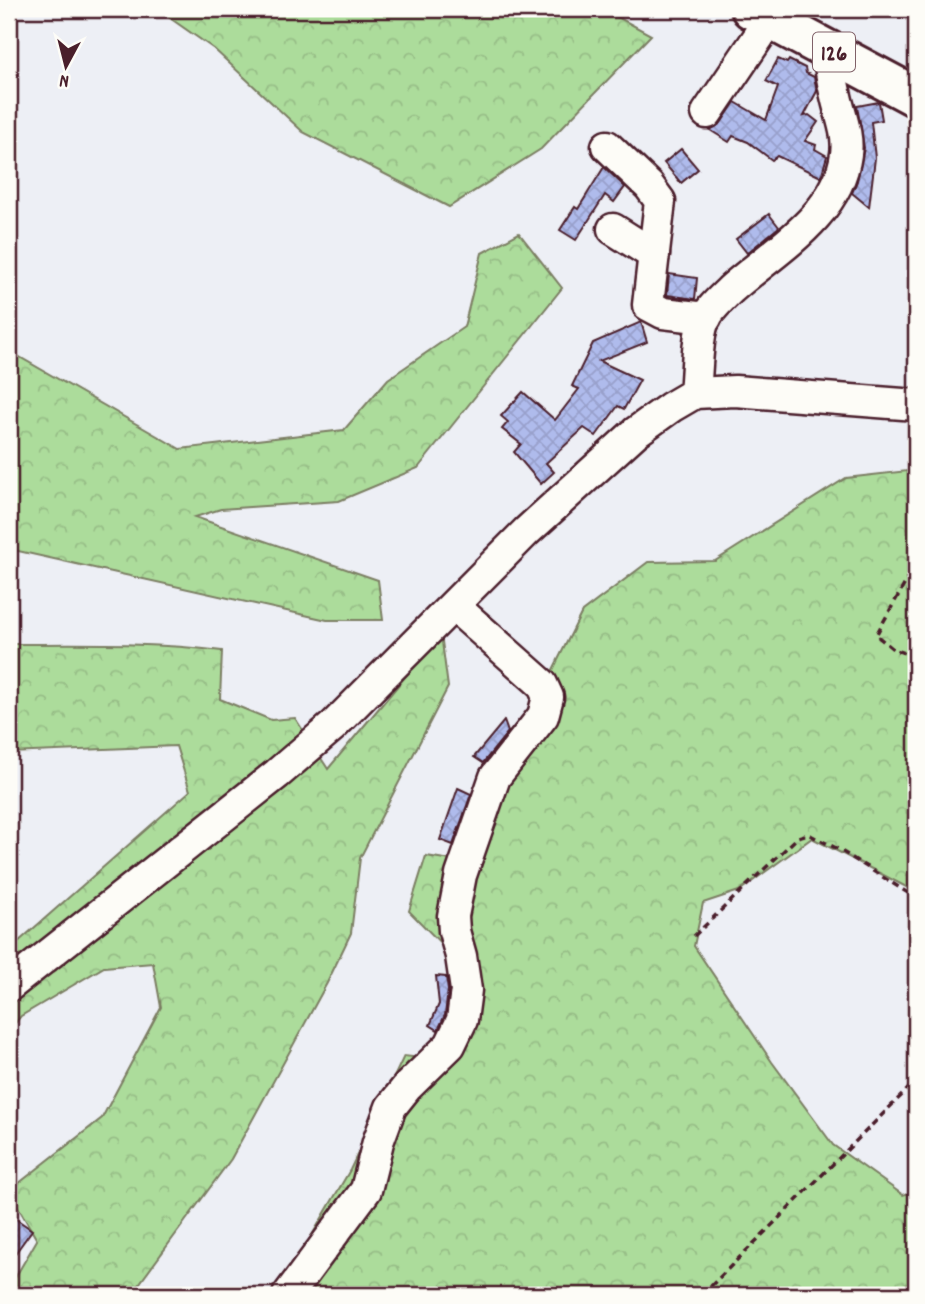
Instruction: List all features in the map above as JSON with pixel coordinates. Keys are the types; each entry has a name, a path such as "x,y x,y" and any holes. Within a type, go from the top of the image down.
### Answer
{"highway":[{"name":"126","path":"760,14 916,97"}],"street":[{"path":"707,113 760,14"},
{"path":"695,393 703,324 714,305 772,257 820,212 837,181 846,154 844,123 835,96 827,49"},
{"path":"607,146 649,186 660,201 648,305 663,313 706,318"},
{"path":"613,229 654,255"},
{"path":"9,986 314,742 527,531 636,432 695,393 735,391 916,405"},
{"path":"288,1295 366,1190 378,1142 391,1107 450,1045 462,1020 466,990 453,916 461,875 495,777 543,716 548,697 542,684 454,606"}],"path":[{"path":"916,564 876,635 893,649 916,657"},
{"path":"694,936 798,837 808,834 911,892 916,898"},
{"path":"702,1295 916,1081"}],"green space":[{"path":"157,9 603,9 651,35 541,149 449,207 303,132 214,49"},
{"path":"519,233 562,288 418,468 339,501 221,509 195,517 378,580 383,620 327,620 9,549 9,351 180,449 344,430 388,379 464,327 482,253"},
{"path":"916,470 916,892 812,838 739,891 703,903 694,946 772,1062 833,1145 903,1195 916,1191 916,1295 277,1295 350,1170 404,1056 430,1059 467,970 409,911 426,856 457,861 582,612 648,562 715,561 846,478"},
{"path":"441,634 448,687 360,858 351,933 327,983 231,1159 131,1295 9,1295 9,1288 37,1240 9,1191 102,1118 161,1007 153,963 104,967 21,1016 9,1031 9,950 190,791 176,746 9,753 9,644 143,645 222,651 220,699 271,720 295,718 328,769"}],"building":[{"path":"778,59 787,63 789,60 805,68 806,73 814,77 817,91 804,116 809,115 818,122 805,141 816,145 815,149 827,156 821,177 777,156 772,160 748,142 733,136 729,142 710,130 721,123 735,102 766,120 778,87 766,81"},
{"path":"879,102 882,120 871,122 875,158 869,207 852,193 864,148 857,106"},
{"path":"681,149 698,169 681,183 664,163"},
{"path":"604,167 625,187 614,202 605,195 576,240 560,230 575,207 578,209"},
{"path":"769,214 779,227 747,253 736,239"},
{"path":"669,274 697,278 695,299 667,295"},
{"path":"641,322 647,342 599,361 640,380 624,409 618,406 596,436 584,428 546,463 554,472 541,484 514,452 521,444 502,429 508,422 501,416 523,392 555,420 579,389 572,386 593,343"},
{"path":"504,721 508,732 483,763 474,757"},
{"path":"458,788 471,794 453,845 440,840"},
{"path":"436,976 446,977 448,990 445,1015 438,1030 430,1025 439,1004"},
{"path":"9,1214 32,1230 9,1262"}]}
